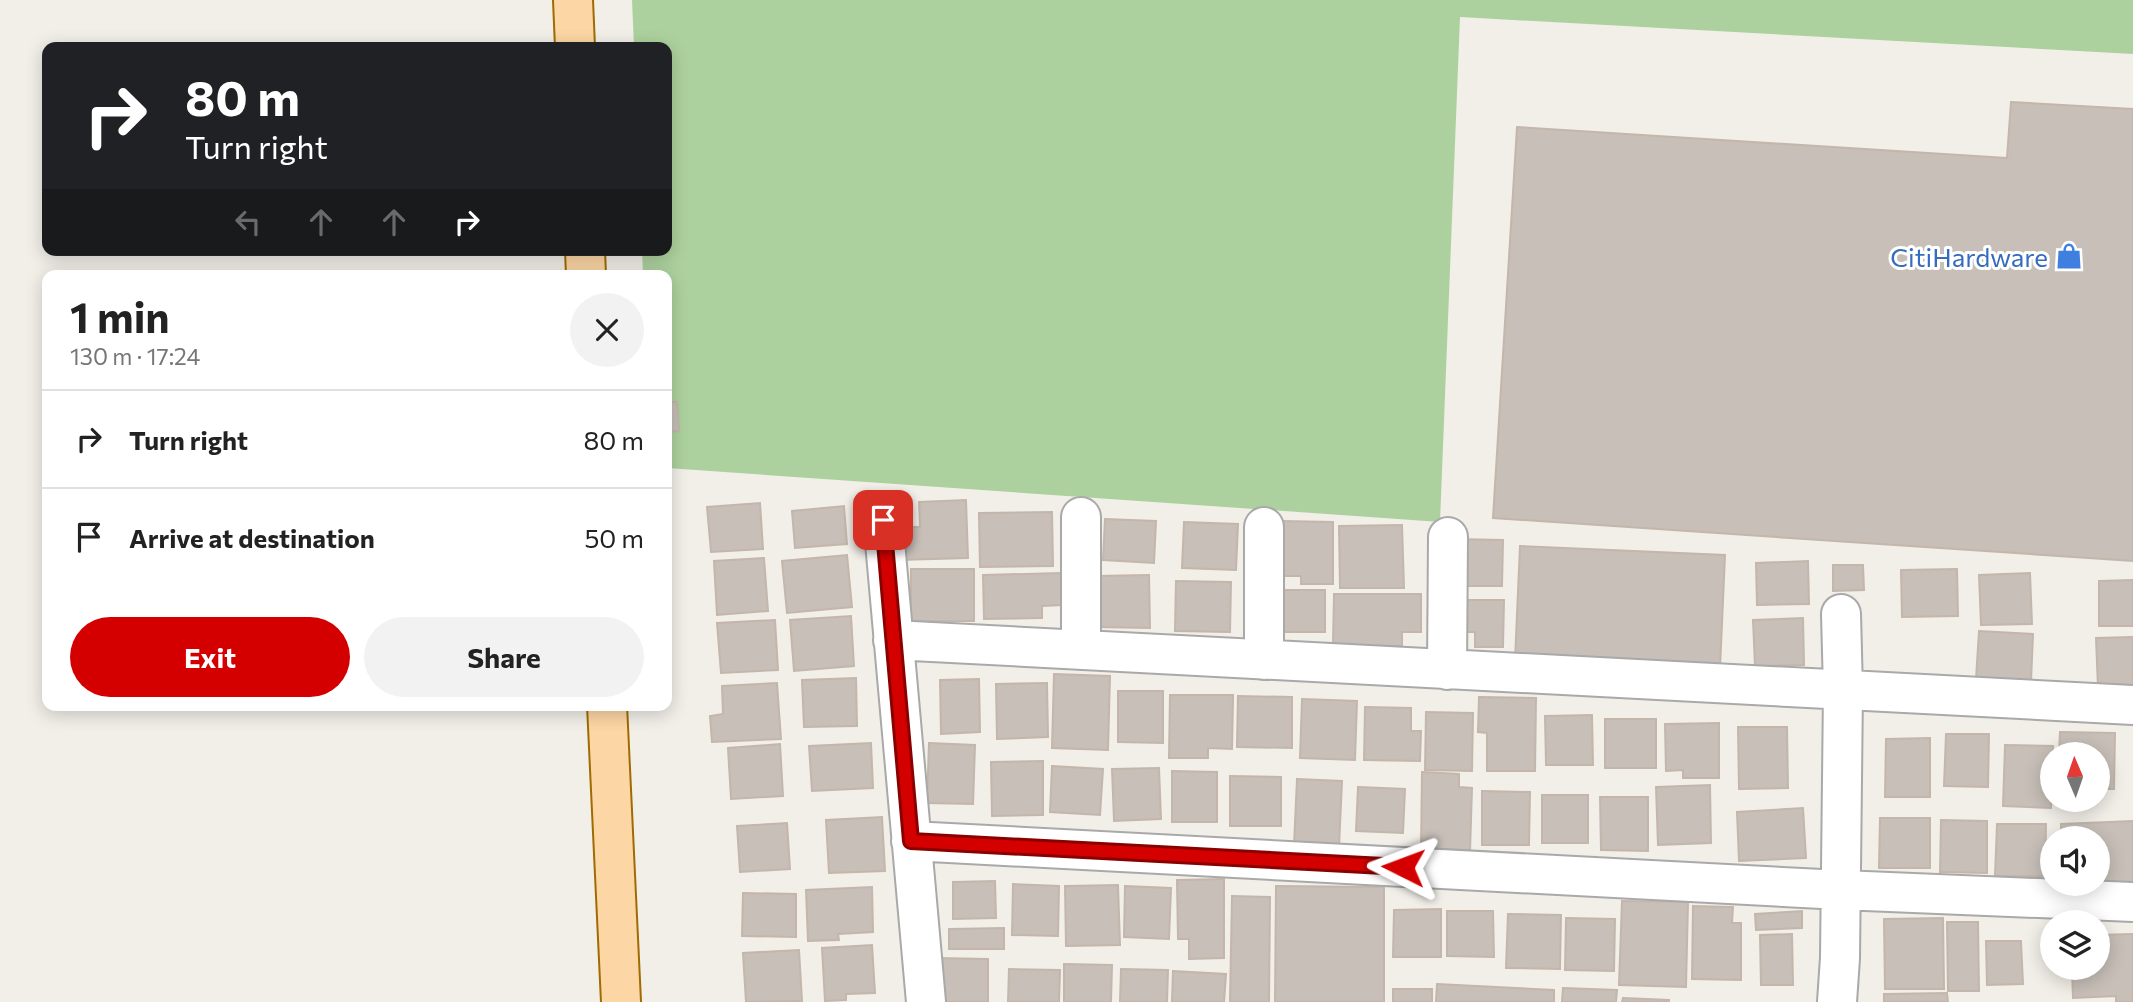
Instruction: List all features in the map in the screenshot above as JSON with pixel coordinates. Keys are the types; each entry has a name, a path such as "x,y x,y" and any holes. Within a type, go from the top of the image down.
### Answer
{"main road":[{"path":"573,0 575,42"},
{"path":"607,711 621,1002"}],"street":[{"path":"1081,517 1081,650"},
{"path":"883,520 926,1002"},
{"path":"1264,527 1264,660"},
{"path":"1447,670 1448,537"},
{"path":"1837,1002 1841,890 1841,614"},
{"path":"894,640 2133,705"},
{"path":"911,841 1841,890 2133,902"}],"green space":[{"path":"632,0 2133,0 2133,54 1460,17 1440,522 672,468 672,270 643,270 642,256 672,256 672,42 634,42"}],"building":[{"path":"2011,102 2133,109 2133,561 1493,518 1517,127 2007,158"},
{"path":"672,402 677,402 679,431 672,432"},
{"path":"966,500 968,558 899,560 899,527 920,527 919,502"},
{"path":"760,503 763,549 711,552 707,507"},
{"path":"844,506 847,544 795,548 792,511"},
{"path":"1052,512 1053,566 980,567 979,513"},
{"path":"1105,519 1156,521 1154,563 1103,560"},
{"path":"1281,521 1333,522 1333,584 1301,584 1301,576 1281,576"},
{"path":"1184,522 1238,524 1236,570 1182,568"},
{"path":"1402,525 1404,588 1340,588 1339,526"},
{"path":"1455,539 1503,540 1502,586 1455,586"},
{"path":"1520,546 1725,555 1720,669 1515,660"},
{"path":"847,555 852,607 787,613 782,561"},
{"path":"764,558 768,611 717,615 714,561"},
{"path":"1808,561 1809,604 1757,605 1756,563"},
{"path":"1833,565 1863,565 1864,590 1833,591"},
{"path":"911,569 974,569 974,621 911,621"},
{"path":"1957,569 1958,616 1902,617 1901,570"},
{"path":"1061,573 1062,605 1042,606 1042,618 984,619 983,575"},
{"path":"2030,573 2032,624 1981,625 1979,575"},
{"path":"1149,575 1150,628 1095,627 1096,576"},
{"path":"2133,580 2133,626 2099,626 2099,581"},
{"path":"1176,581 1231,582 1230,632 1175,631"},
{"path":"1278,590 1325,590 1325,632 1279,632"},
{"path":"1334,594 1421,594 1421,632 1402,632 1402,646 1333,645"},
{"path":"1454,600 1504,600 1503,647 1475,647 1475,632 1454,632"},
{"path":"851,616 854,666 794,671 790,620"},
{"path":"1803,618 1804,665 1755,666 1753,620"},
{"path":"775,620 778,670 721,673 717,623"},
{"path":"1979,631 2033,634 2031,682 1976,679"},
{"path":"2133,637 2133,687 2098,688 2096,638"},
{"path":"1054,674 1110,676 1108,750 1052,748"},
{"path":"856,678 857,726 804,727 802,680"},
{"path":"979,679 980,732 941,734 940,680"},
{"path":"777,683 781,739 712,742 710,716 723,714 722,686"},
{"path":"1047,683 1048,737 997,739 996,684"},
{"path":"1118,691 1163,691 1163,743 1118,742"},
{"path":"1170,695 1233,695 1232,749 1208,748 1208,758 1169,758"},
{"path":"1238,696 1292,697 1292,748 1237,747"},
{"path":"1479,697 1536,698 1535,771 1487,771 1487,733 1478,732"},
{"path":"1302,699 1357,701 1355,760 1300,758"},
{"path":"1365,707 1411,708 1411,731 1421,731 1420,761 1364,760"},
{"path":"1426,712 1473,713 1472,771 1425,770"},
{"path":"1592,715 1593,765 1546,765 1545,716"},
{"path":"1605,719 1656,719 1656,768 1605,768"},
{"path":"1719,723 1719,778 1683,778 1683,770 1666,771 1665,724"},
{"path":"1738,727 1787,727 1788,788 1739,789"},
{"path":"2060,732 2115,733 2114,789 2110,789 2110,742 2060,742"},
{"path":"1946,734 1989,734 1988,787 1944,786"},
{"path":"1930,738 1930,797 1885,797 1886,739"},
{"path":"871,743 873,788 812,791 809,746"},
{"path":"929,743 975,745 973,804 927,803"},
{"path":"780,744 783,796 731,799 728,748"},
{"path":"2005,745 2040,746 2040,808 2003,806"},
{"path":"1043,761 1043,815 992,816 991,762"},
{"path":"1052,766 1103,769 1100,815 1050,812"},
{"path":"1159,768 1161,819 1114,821 1112,769"},
{"path":"1172,771 1217,772 1217,822 1172,822"},
{"path":"1422,772 1459,774 1459,787 1472,788 1470,852 1421,851"},
{"path":"1230,776 1281,777 1281,826 1230,826"},
{"path":"1297,779 1342,781 1339,847 1294,845"},
{"path":"1710,785 1711,843 1658,845 1656,787"},
{"path":"1358,787 1405,789 1403,833 1356,831"},
{"path":"1482,791 1530,792 1529,845 1482,845"},
{"path":"1542,795 1588,795 1588,843 1542,843"},
{"path":"1600,797 1648,797 1648,851 1601,850"},
{"path":"1803,808 1806,858 1739,861 1737,812"},
{"path":"882,817 885,871 829,873 826,820"},
{"path":"1880,818 1930,818 1930,868 1879,868"},
{"path":"1941,820 1987,821 1987,873 1940,872"},
{"path":"2133,821 2133,890 2116,890 2116,881 2110,881 2110,826 2061,824"},
{"path":"787,823 790,869 740,872 737,826"},
{"path":"1997,824 2046,824 2040,826 2040,876 1995,876"},
{"path":"1224,879 1224,958 1189,959 1189,939 1178,939 1177,880"},
{"path":"995,881 996,918 953,919 953,882"},
{"path":"1013,884 1059,886 1058,936 1012,935"},
{"path":"1118,885 1120,945 1066,946 1065,886"},
{"path":"1125,886 1171,888 1169,939 1124,937"},
{"path":"1276,886 1384,887 1384,1002 1275,1002"},
{"path":"872,887 873,932 838,934 839,940 808,941 806,890"},
{"path":"743,893 796,894 796,937 742,936"},
{"path":"1232,896 1270,897 1269,1002 1230,1002"},
{"path":"1622,901 1688,902 1686,987 1619,985"},
{"path":"1693,906 1733,907 1732,923 1741,923 1741,980 1692,979"},
{"path":"1441,909 1441,957 1393,957 1394,910"},
{"path":"1447,911 1493,911 1494,957 1447,956"},
{"path":"1802,911 1802,928 1756,930 1755,914"},
{"path":"1508,914 1561,915 1560,969 1506,968"},
{"path":"1566,918 1615,919 1614,971 1565,970"},
{"path":"1943,918 1944,989 1885,989 1884,919"},
{"path":"1947,922 1978,922 1979,991 1948,991"},
{"path":"1004,928 1004,949 949,949 949,929"},
{"path":"1792,934 1793,985 1761,985 1760,935"},
{"path":"2133,934 2133,1002 2116,1002 2116,996 2073,998 2072,980 2110,980 2110,935"},
{"path":"1986,941 2021,941 2023,984 1987,985"},
{"path":"872,945 875,993 846,994 846,1000 825,1001 822,948"},
{"path":"799,950 802,1001 746,1002 743,953"},
{"path":"936,958 988,959 988,1002 936,1002"},
{"path":"1064,964 1112,965 1111,1002 1064,1002"},
{"path":"1009,969 1060,970 1059,1002 1008,1002"},
{"path":"1121,969 1168,970 1167,1002 1120,1002"},
{"path":"1173,971 1226,974 1224,1002 1172,1002"},
{"path":"1437,984 1554,990 1554,1002 1436,1002"},
{"path":"1563,988 1617,990 1616,1002 1562,1002"},
{"path":"1393,989 1432,989 1432,1002 1393,1002"},
{"path":"1947,993 1948,1002 1884,1002 1884,994"},
{"path":"1623,998 1669,1000 1669,1002 1622,1002"}],"place":[{"name":"CitiHardware","path":"2069,256"}],"route":[{"path":"883,520 911,841 1403,867"}]}
